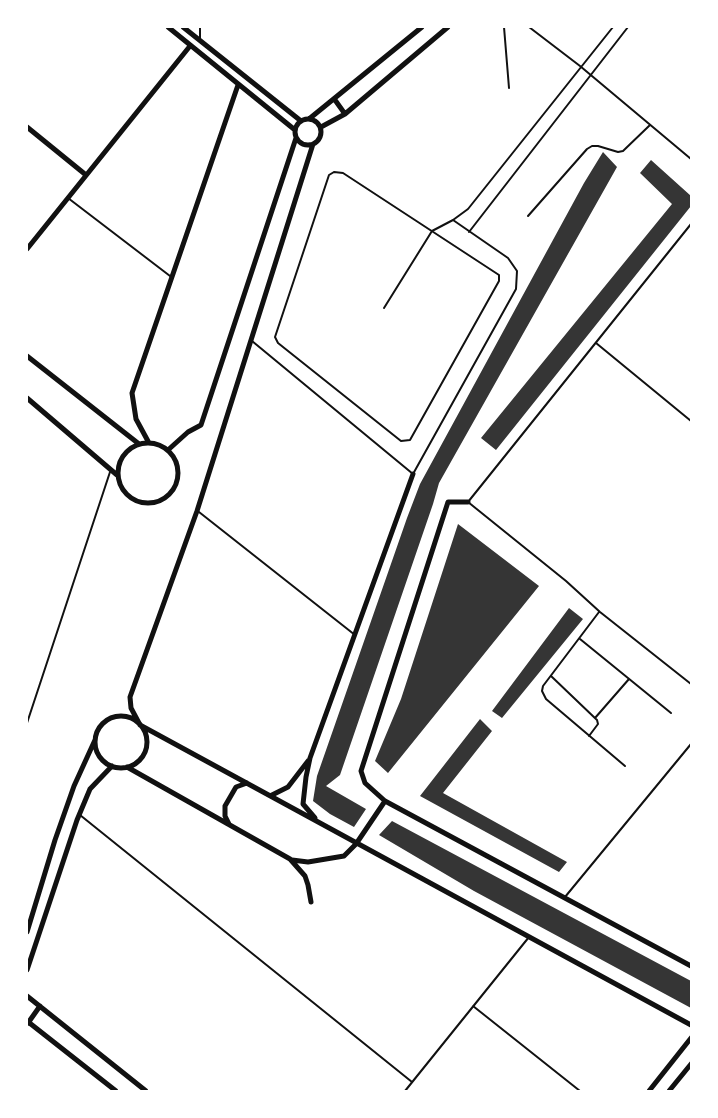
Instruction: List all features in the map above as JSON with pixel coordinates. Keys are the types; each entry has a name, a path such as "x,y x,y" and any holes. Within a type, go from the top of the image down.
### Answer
{"street":[{"path":"168,27 295,130 297,138 302,143 313,144"},
{"path":"183,27 301,121"},
{"path":"295,130 301,121 309,119 334,100 422,27"},
{"path":"321,127 345,114 448,27"},
{"path":"27,249 190,45"},
{"path":"149,443 136,419 132,393 238,85"},
{"path":"334,100 345,114"},
{"path":"127,767 142,757 147,741 131,708 130,697 197,511 313,144 320,138 321,127 316,121 309,119"},
{"path":"27,127 86,176"},
{"path":"168,450 188,432 201,425 297,138"},
{"path":"27,356 139,444"},
{"path":"27,398 117,475"},
{"path":"139,444 159,445 168,450 178,467 175,487 161,501 151,504 132,500 124,493 117,475 118,465 123,456 130,448 139,444"},
{"path":"318,821 303,804 310,758 413,474"},
{"path":"468,502 448,502 361,771 365,783 385,801 691,966"},
{"path":"27,932 74,786 99,729 111,718 127,717 356,844 691,1024"},
{"path":"95,740 99,756 112,766 127,767 290,859 305,876 311,902"},
{"path":"270,796 288,788 310,758"},
{"path":"27,970 90,789 112,766"},
{"path":"229,825 225,816 225,806 230,794 237,787 246,783"},
{"path":"290,859 309,862 344,856 356,844 385,801"},
{"path":"27,996 146,1091"},
{"path":"40,1006 28,1022 116,1091"},
{"path":"649,1091 691,1038"},
{"path":"669,1091 691,1064"}],"lane":[{"path":"200,27 200,41"},
{"path":"504,27 509,88"},
{"path":"529,27 580,66 691,159"},
{"path":"384,308 432,231 453,220 468,208 613,27"},
{"path":"469,232 628,27"},
{"path":"528,216 587,149 598,146 618,152 623,151 652,126"},
{"path":"334,172 343,173 432,231 499,275 499,281 410,440 400,441 278,343 275,337 329,175 334,172"},
{"path":"68,198 171,277"},
{"path":"250,339 413,474 516,289 517,271 508,258 453,220"},
{"path":"691,224 468,502 691,684"},
{"path":"596,343 691,421"},
{"path":"27,723 111,470"},
{"path":"197,511 355,634"},
{"path":"600,612 542,689 544,696 625,766"},
{"path":"579,638 670,713"},
{"path":"550,676 595,718 598,724 589,736"},
{"path":"595,718 629,678"},
{"path":"564,899 691,744"},
{"path":"80,814 412,1082"},
{"path":"405,1091 529,937"},
{"path":"473,1006 580,1091"}],"building":[{"path":"603,152 617,167 439,483 340,775 326,786 366,809 354,827 330,814 313,801 317,776 407,518 420,484"},
{"path":"651,160 691,196 691,206 496,450 481,438 672,204 640,173"},
{"path":"458,524 539,586 388,773 375,761 401,699"},
{"path":"569,608 583,619 502,718 492,711"},
{"path":"480,719 492,731 443,793 567,862 559,872 420,796"},
{"path":"392,821 691,981 691,1008 474,891 379,835"}]}
